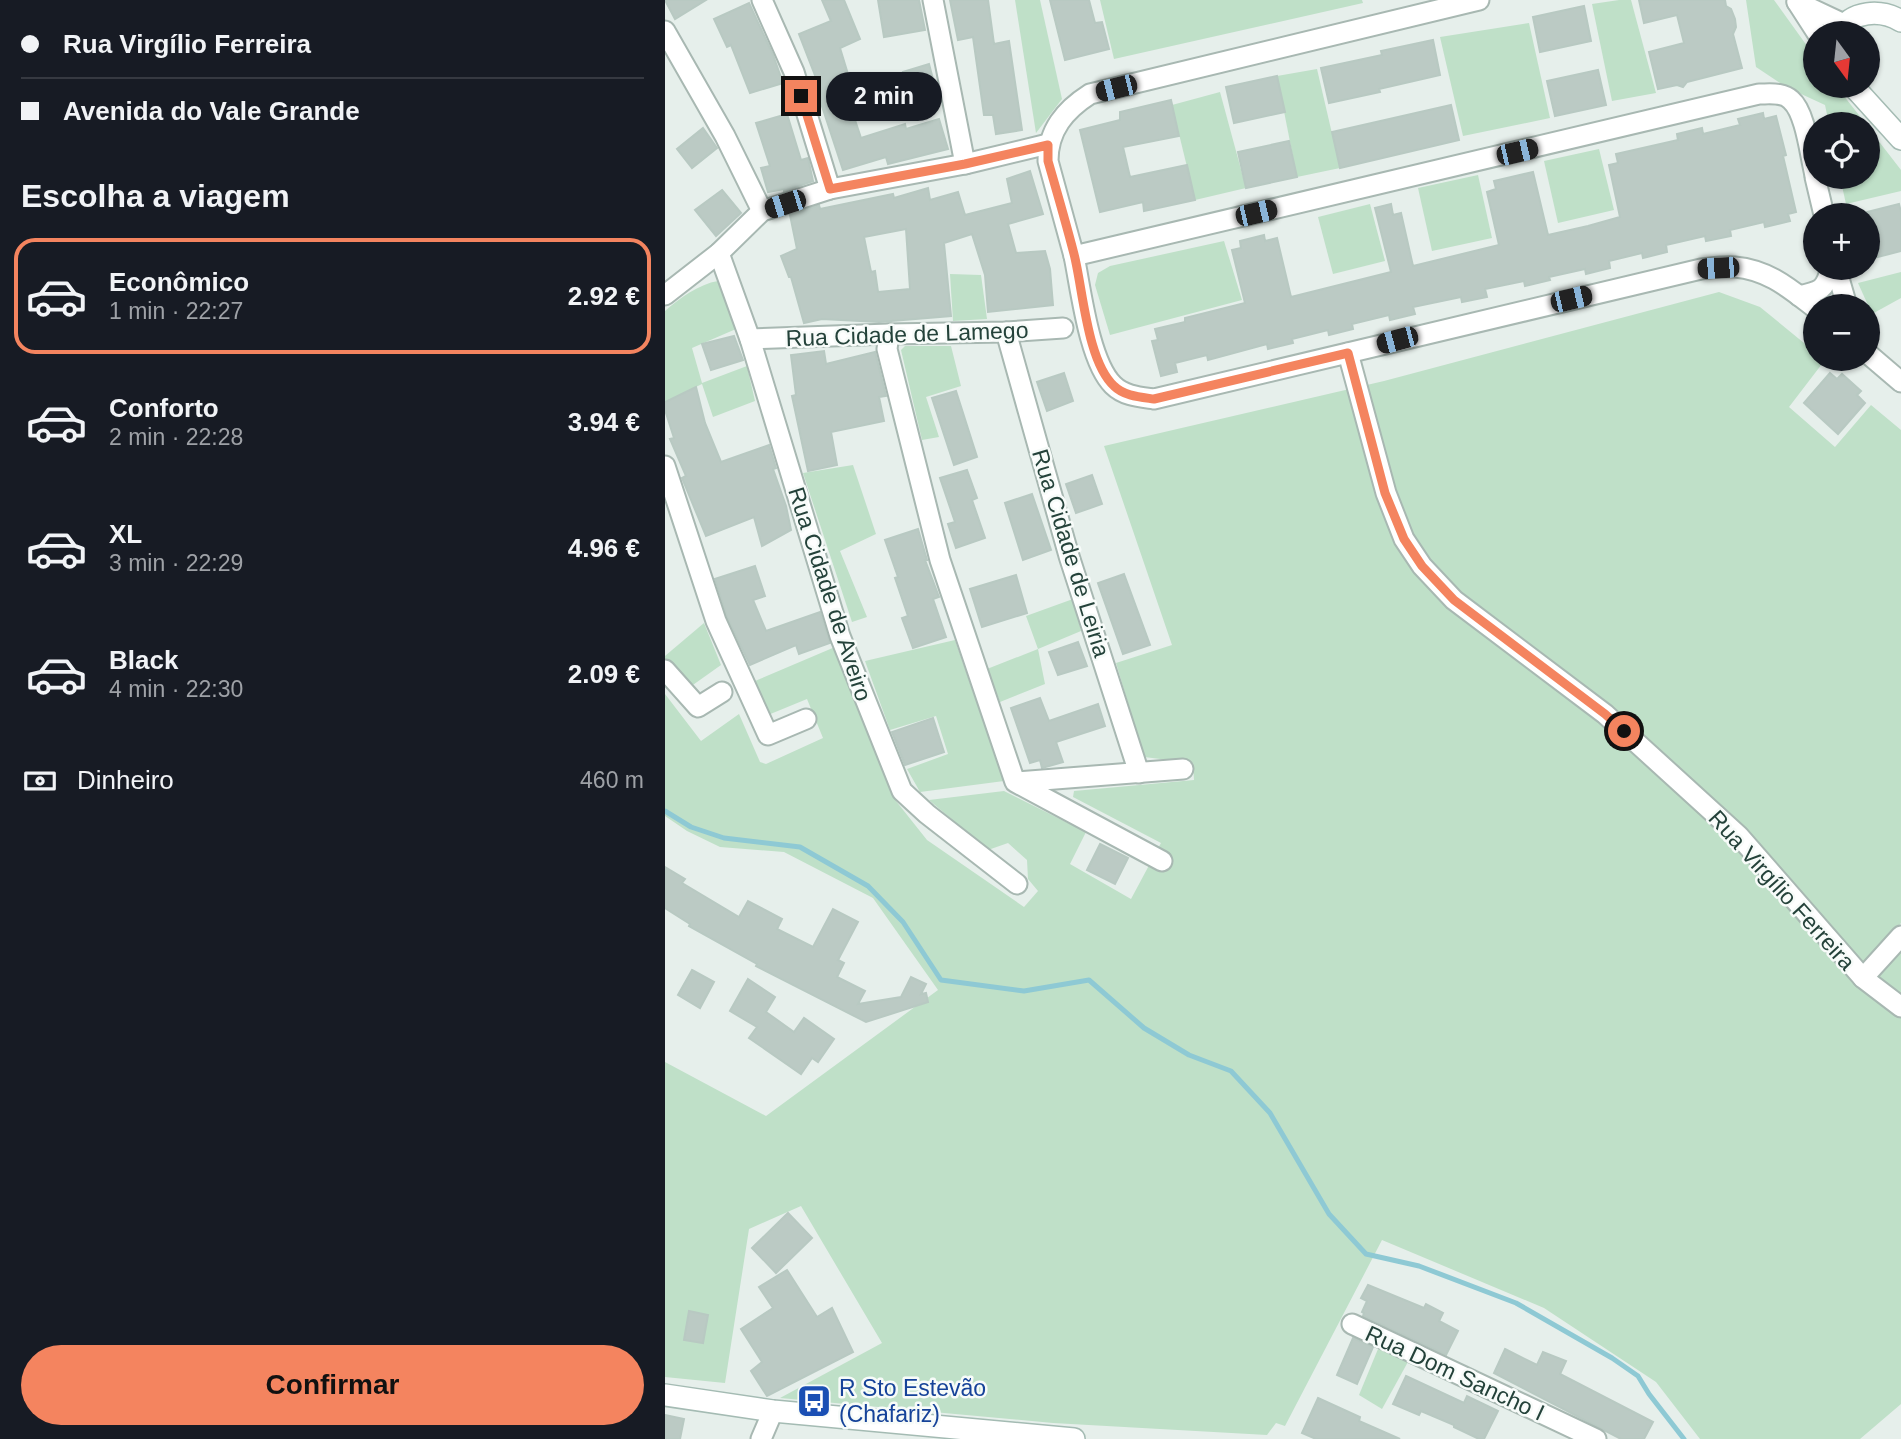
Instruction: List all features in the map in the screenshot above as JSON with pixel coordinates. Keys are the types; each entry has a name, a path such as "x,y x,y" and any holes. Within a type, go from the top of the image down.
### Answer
{"street":[{"path":"762,0 794,72 830,189"},
{"path":"933,0 965,164"},
{"path":"1479,0 1090,94 1072,106 1048,145 1048,161 1100,368 1114,387 1131,395 1154,399 1701,269 1735,267 1756,272 1781,281 1803,299"},
{"path":"1890,0 1901,20"},
{"path":"1796,1 1848,19 1880,13 1901,20"},
{"path":"1796,1 1809,21"},
{"path":"665,31 725,136 762,211"},
{"path":"1074,256 1759,94 1778,94 1791,99 1801,113 1803,122"},
{"path":"1864,98 1901,139"},
{"path":"666,293 719,253 762,211 830,189 965,164 1048,145"},
{"name":"Rua Cidade de Aveiro","path":"719,253 750,339 840,636 902,791 927,814 1017,884"},
{"path":"1799,296 1818,292 1828,280"},
{"name":"Rua Cidade de Lamego","path":"750,339 1063,328"},
{"name":"Rua Cidade de Leiria","path":"1006,332 1069,556 1139,773"},
{"path":"889,334 887,349 940,560 1015,782 1162,861"},
{"name":"Rua Virgílio Ferreira","path":"1348,353 1385,493 1404,539 1422,566 1454,600 1605,714 1739,836 1863,978 1901,1007"},
{"path":"1880,363 1901,382"},
{"path":"665,466 716,621 768,735 806,719"},
{"path":"665,670 698,708 722,692"},
{"path":"1015,782 1183,769"},
{"path":"1863,978 1901,936"},
{"name":"Rua Dom Sancho I","path":"1352,1324 1596,1439"},
{"path":"665,1395 773,1411 1074,1439"},
{"path":"761,1439 773,1411"}],"green space":[{"path":"1015,0 1040,0 1062,99 1036,133"},
{"path":"1100,0 1362,0 1363,3 1114,59"},
{"path":"1631,0 1656,93 1612,101 1592,4"},
{"path":"1746,0 1774,0 1803,40 1803,95 1756,67"},
{"path":"1529,23 1550,118 1463,136 1440,37"},
{"path":"1317,69 1340,168 1297,177 1277,76"},
{"path":"1220,92 1246,188 1195,200 1172,105"},
{"path":"1810,98 1845,98 1857,112 1826,112 1825,105"},
{"path":"1880,143 1901,170 1901,191 1846,203 1843,189 1880,189"},
{"path":"1599,149 1614,210 1558,223 1544,161"},
{"path":"1478,175 1492,238 1432,251 1418,188"},
{"path":"1370,204 1385,261 1333,274 1318,217"},
{"path":"1224,241 1242,300 1110,335 1095,285 1098,273 1110,266"},
{"path":"1901,272 1901,298 1880,310 1880,294 1863,294 1858,283 1880,280 1880,277"},
{"path":"950,274 981,275 987,319 953,321"},
{"path":"718,281 736,329 692,348 702,383 747,366 755,401 713,417 702,384 665,402 665,311 690,292"},
{"path":"1719,292 1760,307 1803,342 1803,371 1817,371 1789,407 1835,447 1871,405 1901,430 1901,923 1897,928 1901,932 1901,1404 1860,1439 1700,1439 1656,1382 1544,1308 1382,1240 1285,1426 1276,1423 1267,1435 1053,1423 780,1398 882,1343 801,1206 749,1229 725,1383 665,1377 665,1062 766,1116 938,990 873,898 784,852 720,847 687,831 665,816 665,694 701,741 739,714 760,762 766,764 823,738 807,699 768,715 755,681 835,647 896,801 927,840 1024,907 1038,891 1028,879 1027,860 1008,843 988,850 929,800 1004,791 1086,832 1070,864 1131,899 1161,843 1073,797 1074,791 1194,780 1193,763 1144,757 1116,663 1172,645 1104,446 1384,381"},
{"path":"905,346 951,346 961,386 926,397 939,437 922,440 901,350"},
{"path":"853,465 876,534 840,551 867,617 852,622 803,473"},
{"path":"1073,599 1081,631 1038,649 1026,616"},
{"path":"704,623 721,665 690,687 665,661 665,656"},
{"path":"955,640 1004,781 920,792 907,769 948,754 936,716 890,730 865,661"},
{"path":"1038,649 1045,684 1000,702 987,669"},
{"path":"1378,1349 1409,1360 1382,1409 1359,1395"}],"building":[{"path":"665,0 706,0 675,19"},
{"path":"822,0 844,0 860,39 840,48 855,97 848,99 861,138 905,124 906,129 939,119 948,149 888,164 886,157 843,170 813,79 816,78 799,34 831,21"},
{"path":"878,0 919,0 925,30 884,37"},
{"path":"950,0 988,0 994,44 1009,41 1022,130 996,134 993,115 984,115 973,37 958,40"},
{"path":"1050,0 1089,0 1095,23 1102,22 1109,49 1065,60"},
{"path":"1639,0 1725,0 1735,19 1733,34 1742,68 1687,82 1683,87 1677,85 1658,89 1649,52 1684,43 1677,15 1644,23"},
{"path":"749,3 783,83 750,93 731,45 727,47 714,19"},
{"path":"1584,6 1591,41 1540,52 1533,17"},
{"path":"1433,40 1440,75 1329,103 1321,68 1382,55 1381,51"},
{"path":"929,64 934,83 908,90 903,72"},
{"path":"1598,70 1606,105 1555,116 1547,81"},
{"path":"1277,76 1285,112 1234,123 1226,87"},
{"path":"1171,100 1179,136 1123,147 1130,177 1187,165 1195,200 1144,211 1143,202 1100,212 1080,130 1120,120 1120,112"},
{"path":"1451,105 1459,140 1340,168 1332,132"},
{"path":"1763,113 1764,119 1776,116 1786,155 1783,156 1796,212 1788,214 1790,221 1765,227 1764,222 1730,230 1731,236 1706,241 1705,236 1666,245 1667,252 1643,258 1642,253 1609,261 1610,268 1586,274 1585,269 1549,277 1550,280 1525,286 1524,281 1485,289 1487,297 1462,302 1461,297 1413,307 1415,314 1390,320 1389,315 1352,324 1353,329 1329,335 1328,330 1292,339 1293,343 1268,349 1267,344 1208,360 1207,355 1175,363 1177,372 1161,376 1152,341 1158,340 1155,329 1185,322 1185,318 1245,303 1232,250 1241,248 1240,241 1264,235 1265,241 1277,238 1291,297 1391,272 1375,208 1391,204 1393,215 1401,213 1413,266 1499,245 1487,192 1496,189 1494,181 1533,172 1548,235 1588,226 1620,217 1609,165 1618,163 1616,154 1678,140 1677,134 1702,128 1703,134 1740,125 1738,119"},
{"path":"787,114 801,160 808,158 813,181 784,191 768,192 761,168 770,166 756,123"},
{"path":"703,128 717,148 692,168 677,149"},
{"path":"1289,141 1297,177 1246,188 1238,152"},
{"path":"1030,171 1043,214 1008,224 1016,253 1045,251 1050,269 1053,305 988,312 985,275 972,234 944,243 951,316 879,322 822,319 804,323 791,277 781,256 797,249 790,215 819,205 820,209 893,194 894,198 928,188 930,200 958,192 965,215 1012,203 1007,179","holes":["906,229 910,289 878,292 875,271 871,272 864,237"]},
{"path":"722,190 741,213 716,236 695,210"},
{"path":"1899,204 1901,251 1880,256 1880,209"},
{"path":"734,336 743,360 711,370 702,344"},
{"path":"824,351 826,364 875,352 886,396 879,397 884,421 831,432 837,465 808,471 792,396 796,395 791,355"},
{"path":"1064,373 1073,401 1047,411 1037,382"},
{"path":"1830,373 1837,379 1842,374 1861,391 1857,395 1865,403 1838,434 1804,403"},
{"path":"696,387 705,423 721,462 769,445 776,468 773,469 791,530 762,546 754,517 706,536 682,478 686,476 670,439 674,438 665,410 665,402"},
{"path":"956,391 977,457 954,465 932,398"},
{"path":"967,470 977,498 972,500 985,538 956,548 948,524 955,522 940,478"},
{"path":"1092,475 1102,504 1076,513 1066,484"},
{"path":"1032,494 1051,550 1023,560 1005,503"},
{"path":"918,529 925,560 939,597 933,599 946,637 913,648 902,618 908,616 895,578 898,577 885,540"},
{"path":"755,566 765,596 753,600 766,631 820,612 830,643 799,654 796,645 750,665 727,617 715,579"},
{"path":"1124,574 1150,645 1123,654 1098,583"},
{"path":"1016,575 1027,613 982,627 970,589"},
{"path":"1078,642 1087,666 1058,675 1049,652"},
{"path":"1040,698 1049,721 1098,704 1105,726 1056,742 1063,762 1042,768 1040,760 1030,763 1011,708"},
{"path":"933,718 944,752 905,765 892,732"},
{"path":"1100,844 1128,858 1115,884 1087,870"},
{"path":"665,867 685,879 682,883 739,917 748,901 782,919 777,929 813,947 833,909 858,922 838,960 844,963 837,977 865,991 858,1004 901,997 911,977 926,984 921,994 926,993 928,1002 866,1022 756,966 757,964 689,926 690,924 665,908"},
{"path":"692,970 714,982 700,1008 678,995"},
{"path":"748,979 775,997 766,1012 794,1032 804,1018 834,1039 818,1062 812,1058 801,1074 749,1038 757,1027 730,1011"},
{"path":"788,1213 812,1238 776,1273 752,1248"},
{"path":"787,1270 817,1317 832,1308 853,1352 767,1396 751,1371 762,1362 741,1329 773,1308 759,1287"},
{"path":"1368,1285 1424,1308 1426,1304 1443,1313 1439,1321 1458,1331 1446,1355 1363,1316 1367,1301 1361,1298"},
{"path":"689,1311 708,1315 703,1343 684,1340"},
{"path":"1353,1338 1373,1347 1357,1384 1337,1375"},
{"path":"1505,1349 1537,1365 1543,1352 1566,1361 1560,1374 1653,1422 1644,1439 1621,1439 1494,1373"},
{"path":"1406,1376 1464,1403 1467,1396 1498,1411 1484,1439 1421,1411 1419,1415 1393,1404"},
{"path":"1318,1398 1360,1417 1359,1421 1400,1439 1316,1439 1302,1433"},
{"path":"665,1415 684,1419 680,1439 665,1439"}],"waterway":[{"path":"665,811 691,827 724,838 800,847 868,886 903,922 941,980 1024,991 1089,980 1144,1028 1189,1055 1231,1071 1270,1113 1329,1214 1366,1254 1419,1266 1516,1303 1612,1358 1638,1376 1684,1439"}],"place":[{"name":"R Sto Estevão (Chafariz)","path":"814,1401"}],"route":[{"path":"801,96 830,189 965,164 1048,145 1048,161 1100,368 1114,387 1131,395 1154,399 1348,353 1385,493 1404,539 1422,566 1454,600 1624,731"}]}
